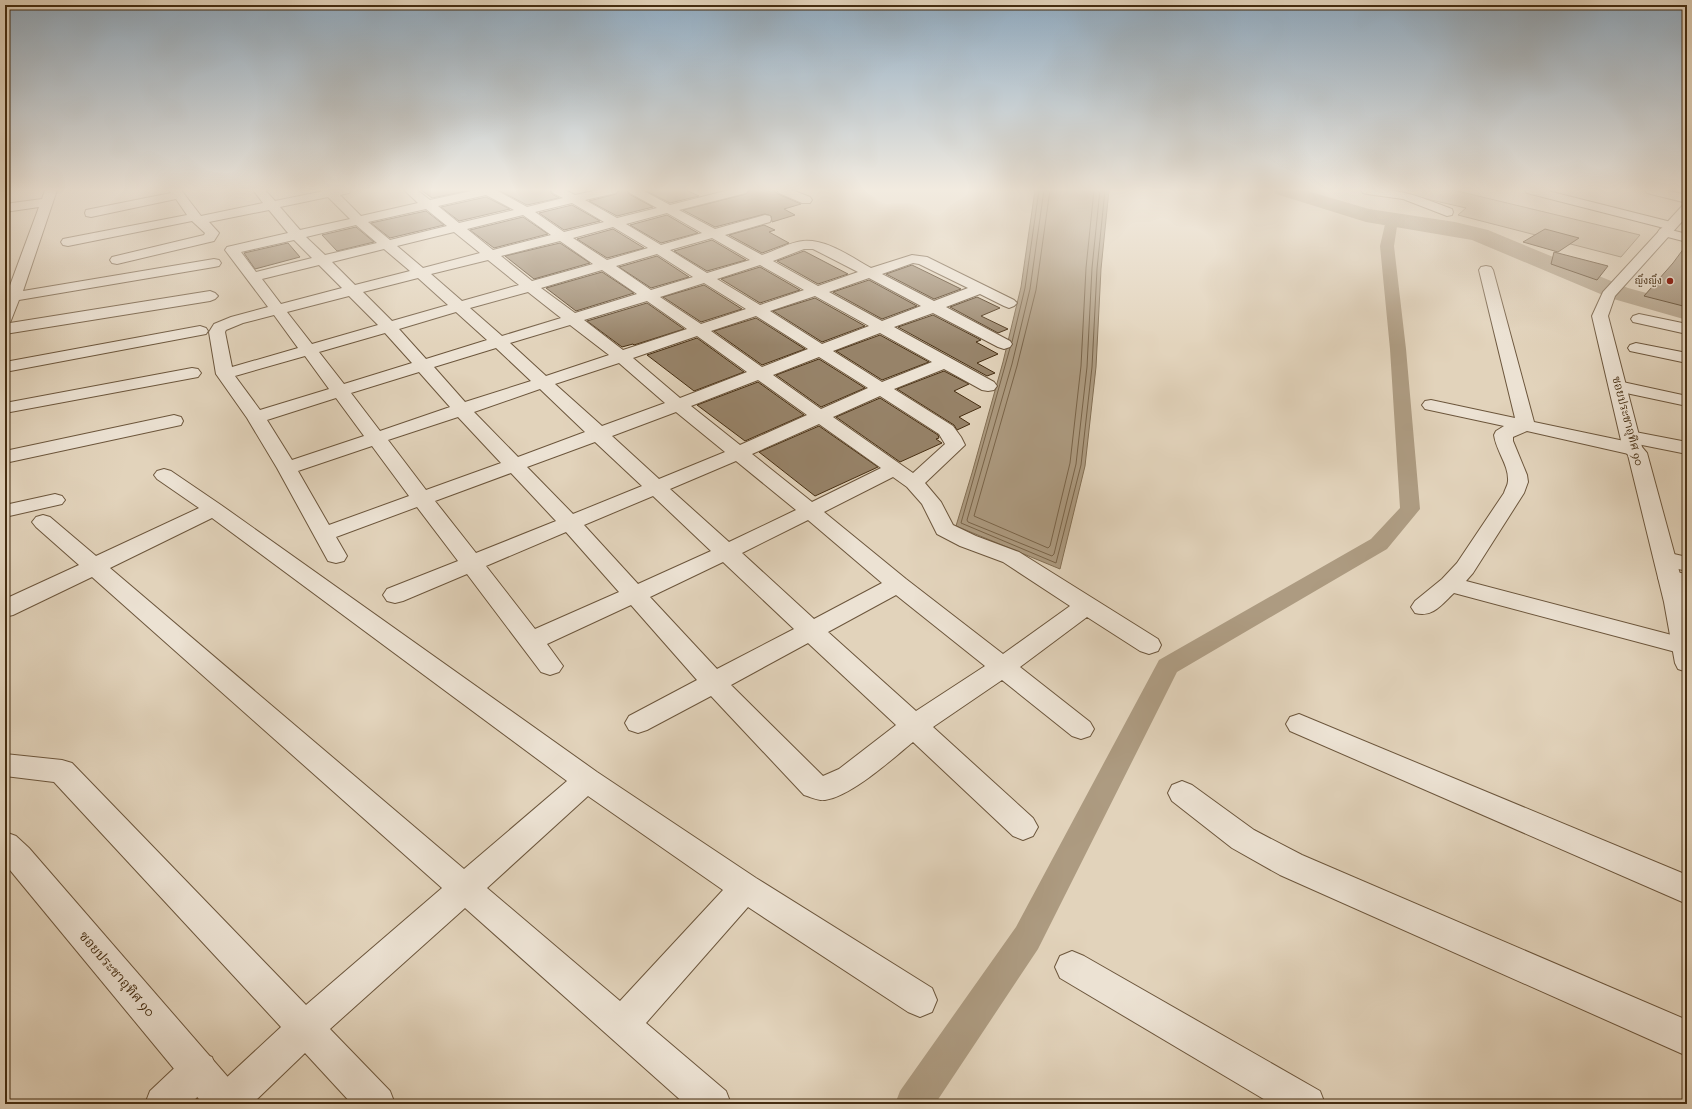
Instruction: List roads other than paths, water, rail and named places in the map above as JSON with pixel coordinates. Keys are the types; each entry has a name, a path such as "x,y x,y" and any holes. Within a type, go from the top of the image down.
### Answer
{"street":[{"path":"5,320 10,300 32,242"},
{"path":"120,242 131,257"},
{"path":"117,260 194,242"},
{"path":"265,242 232,250 550,666"},
{"path":"304,242 388,326 462,410 570,523 714,683 814,787 825,788 849,777 914,726 1002,667 1087,605"},
{"path":"382,242 421,273 499,342 1023,827"},
{"path":"252,277 399,242"},
{"path":"474,242 528,285 622,356 678,405 739,453 898,584 1081,729"},
{"path":"336,556 287,468 256,417 224,374 217,332 220,327 237,320 278,311 544,242"},
{"path":"570,242 700,331 914,483 930,502 946,529 968,541 1011,557 1149,645"},
{"path":"647,242 946,430 952,436 955,445 914,483"},
{"path":"224,374 528,285 684,242"},
{"path":"730,242 988,386"},
{"name":"ซอยประชาอุทิศ 90","path":"1656,242 1612,291 1600,316 1633,446 1674,573 1686,655"},
{"path":"256,417 649,296 763,260 808,244 822,248 1004,344"},
{"path":"287,468 916,258 1009,303"},
{"path":"10,300 214,263"},
{"path":"1486,270 1526,426"},
{"path":"324,534 678,405 819,349 882,327 980,289"},
{"path":"5,329 210,296"},
{"path":"1639,319 1687,329"},
{"path":"5,367 200,331"},
{"path":"1636,348 1687,358"},
{"path":"395,595 739,453 880,389 946,362"},
{"path":"5,408 192,373"},
{"path":"1650,381 1687,388"},
{"path":"1620,393 1687,400"},
{"path":"1620,393 1687,412"},
{"path":"1431,405 1526,426 1633,446 1687,463"},
{"path":"5,457 174,421"},
{"path":"1423,607 1450,584 1465,568 1514,493 1518,481 1514,465 1503,444 1503,435 1508,431 1526,426"},
{"path":"1633,446 1687,448"},
{"path":"532,641 635,596 895,469"},
{"path":"164,475 214,509 587,780 746,888 920,1000"},
{"path":"5,609 214,509"},
{"path":"5,510 49,511 95,566 622,1024 700,1100"},
{"path":"1674,573 1687,564"},
{"path":"638,723 898,584"},
{"path":"1450,584 1686,655"},
{"path":"1299,724 1687,890"},
{"path":"5,765 62,771 377,1104"},
{"path":"226,1104 306,1028 587,780"},
{"path":"1182,793 1243,839 1291,865 1687,1038"},
{"name":"ซอยประชาอุทิศ 90","path":"5,845 18,857 199,1070 226,1104"},
{"path":"622,1024 746,888"},
{"path":"1072,966 1307,1104"},
{"path":"163,1104 199,1070"}],"water":[{"path":"1028,242 1104,242 1096,367 1085,466 1060,569 956,526 1003,362 1021,287"}],"waterway":[{"path":"913,1104 1027,938 1168,666 1379,544 1410,509 1398,349 1387,246 1388,242"},
{"path":"1496,242 1619,293 1687,312"}],"place":[{"name":"ญิ๋งญิ๋ง","path":"1670,281"}]}
